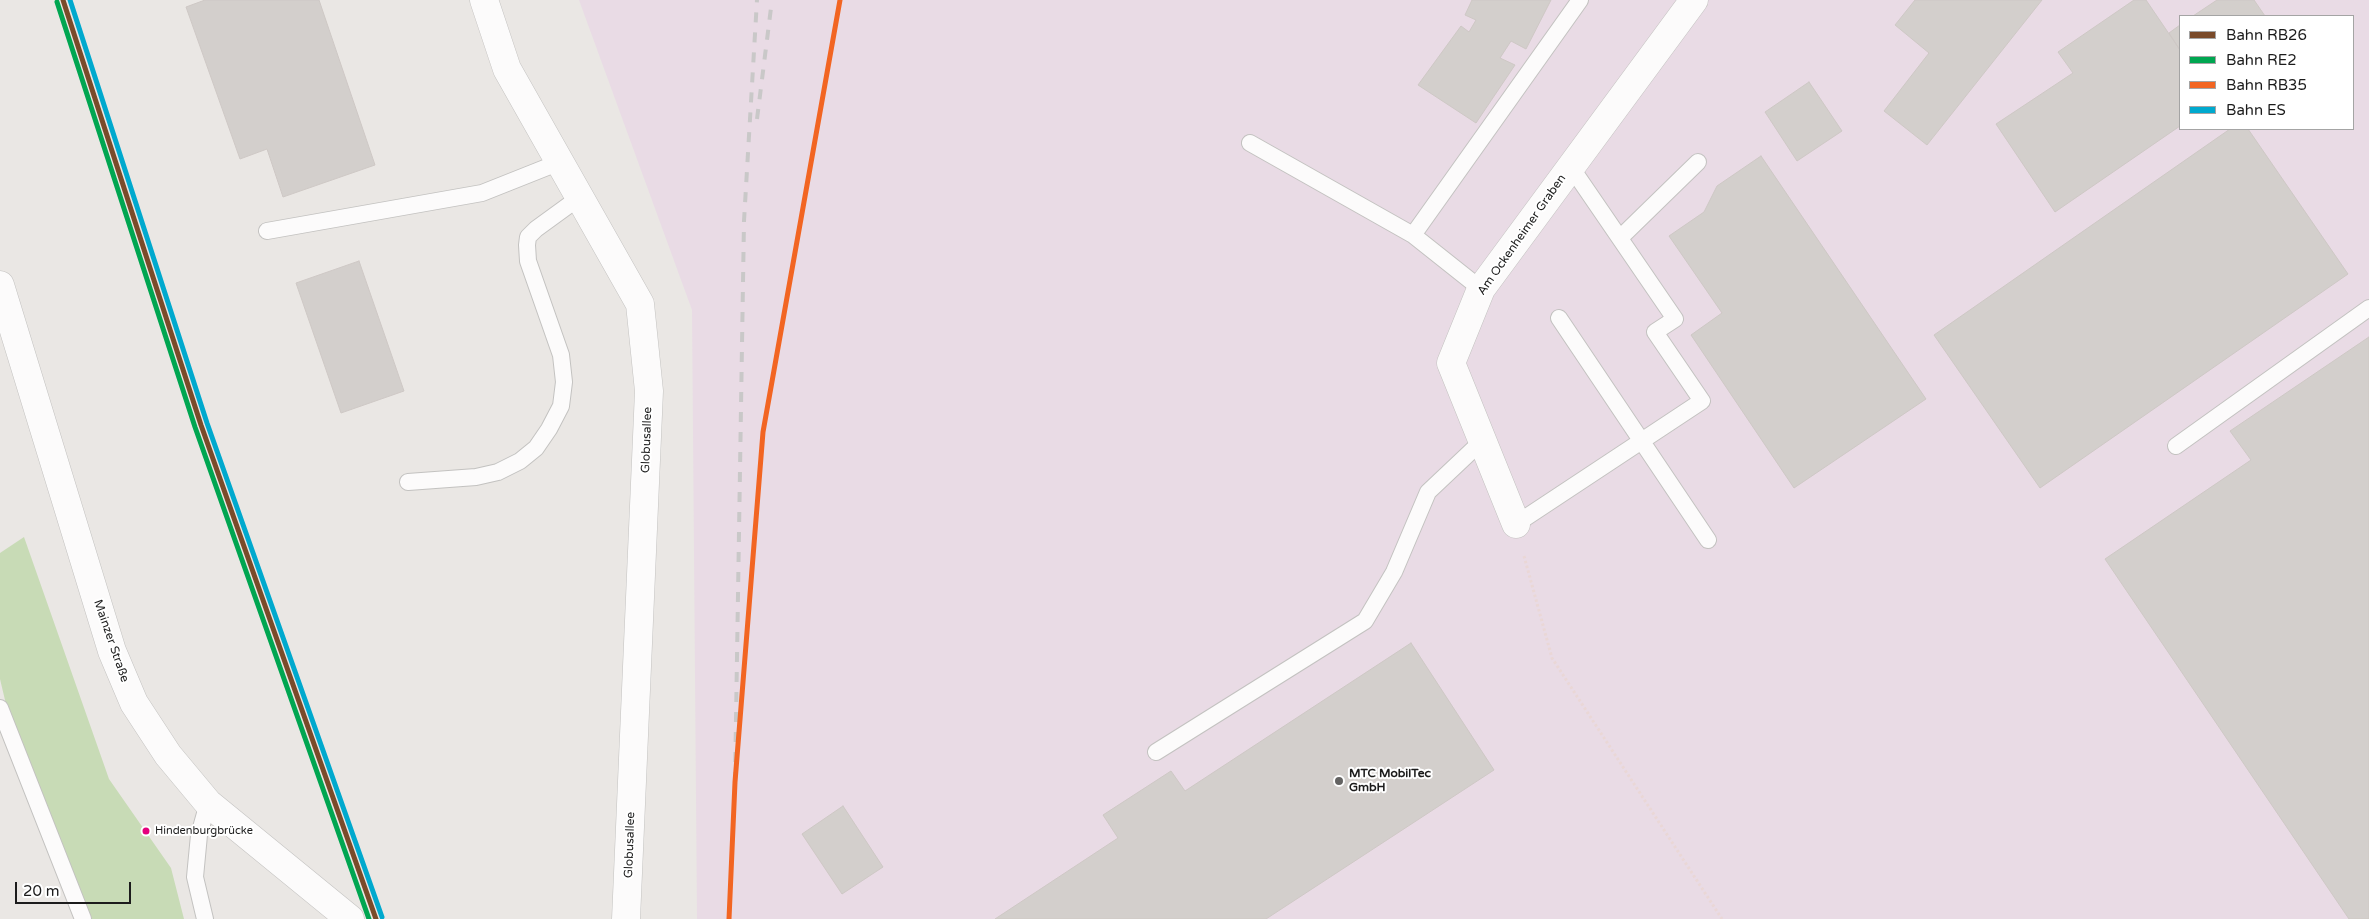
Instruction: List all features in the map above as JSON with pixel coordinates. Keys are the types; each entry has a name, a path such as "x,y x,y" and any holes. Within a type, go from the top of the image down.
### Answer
{"street":[{"name":"Globusallee","path":"484,0 507,69 640,304 649,392 626,919"},
{"name":"Am Ockenheimer Graben","path":"1516,524 1451,363 1481,288 1694,0"},
{"name":"Mainzer Straße","path":"0,285 112,651 134,703 168,756 208,803 294,876 350,919"}],"lane":[{"path":"1413,235 1580,0"},
{"path":"1250,143 1413,235 1481,288"},
{"path":"267,231 482,193 560,162"},
{"path":"1620,238 1698,162"},
{"path":"1516,524 1702,401 1655,332 1675,319 1571,166"},
{"path":"408,482 476,477 498,472 520,461 536,448 549,429 561,406 564,382 562,355 528,261 526,245 528,237 536,229 580,197"},
{"path":"2176,446 2369,308"},
{"path":"1559,318 1708,540"},
{"path":"1156,752 1365,621 1394,572 1428,492 1482,441"},
{"path":"0,708 83,919"},
{"path":"205,919 195,877 199,835 208,803"}],"path":[{"path":"1516,524 1552,658 1722,919"}],"shaded area":[{"path":"579,0 2369,0 2369,919 697,919 692,310"}],"green space":[{"path":"24,537 109,779 171,868 184,919 92,919 9,717 0,679 0,553"}],"building":[{"path":"205,0 319,0 375,165 283,197 267,149 240,159 186,7"},
{"path":"1472,0 1551,0 1526,49 1511,41 1500,58 1515,65 1476,123 1418,85 1461,26 1469,32 1476,20 1465,15"},
{"path":"1915,0 2042,0 1927,145 1884,111 1929,53 1895,25"},
{"path":"2134,0 2146,0 2179,49 2179,127 2055,212 1996,124 2073,73 2058,52"},
{"path":"2217,0 2254,0 2264,15 2194,15"},
{"path":"2179,26 2179,48 2169,33"},
{"path":"1809,82 1842,131 1797,161 1765,112"},
{"path":"2229,130 2249,130 2348,274 2040,488 1934,335"},
{"path":"1761,156 1926,399 1794,488 1691,335 1722,313 1669,236 1704,212 1717,186"},
{"path":"359,261 404,391 341,413 296,283"},
{"path":"2369,337 2369,919 2349,919 2105,559 2251,460 2230,431"},
{"name":"MTC MobilTec GmbH","path":"1411,643 1494,770 1266,919 995,919 1118,838 1103,815 1171,771 1185,791"},
{"path":"843,806 883,867 842,894 802,834"}],"railway":[{"path":"735,782 744,221 757,0"},
{"path":"757,119 772,0"}],"rail line":[{"name":"RB26","path":"63,0 201,425 376,919"},
{"name":"ES","path":"70,0 207,423 382,917"},
{"name":"RB35","path":"729,919 735,782 763,432 840,0"},
{"name":"RE2","path":"57,2 195,427 369,919"}],"place":[{"name":"MTC MobilTec GmbH","path":"1339,781"},
{"name":"Hindenburgbrücke","path":"146,831"}]}
